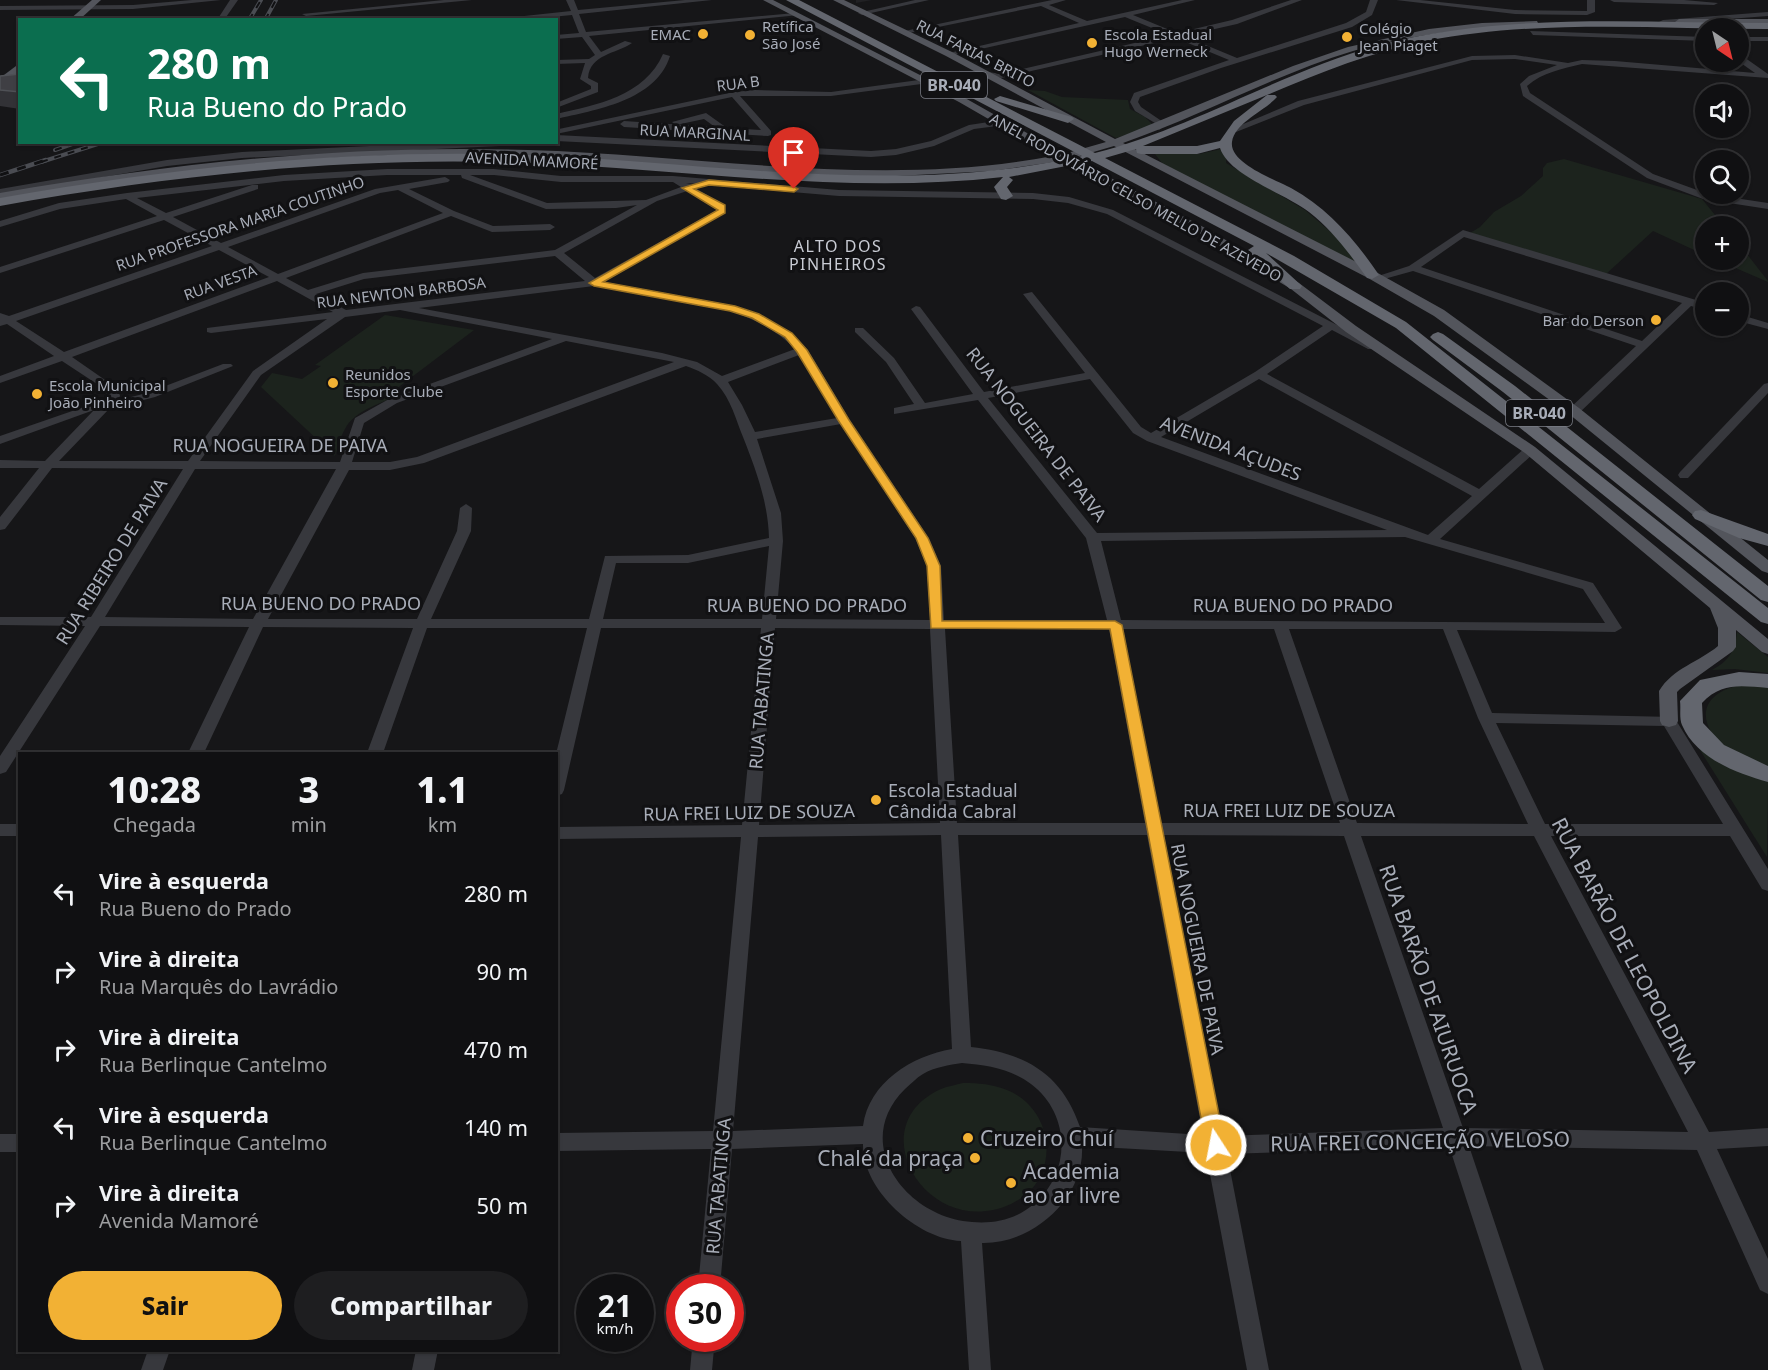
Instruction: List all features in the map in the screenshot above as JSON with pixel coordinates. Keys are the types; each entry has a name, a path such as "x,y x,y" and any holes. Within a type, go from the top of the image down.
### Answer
{"highway":[{"name":"ANEL RODOVIÁRIO CELSO MELLO DE AZEVEDO","path":"791,0 847,24 1144,171 1315,262 1415,321 1509,389 1768,596"},
{"name":"ANEL RODOVIÁRIO CELSO MELLO DE AZEVEDO","path":"805,0 1065,144 1144,171 1208,217 1299,264 1401,325 1768,618"},
{"path":"0,202 87,186 212,169 345,159 531,159 857,181 930,180 1000,174 1059,165 1137,144 1337,62 1387,46 1435,37 1528,27 1768,26"},
{"path":"0,209 90,191 210,174 347,165 498,164 858,188 933,187 1007,180 1071,171 1141,150 1352,63 1398,50 1443,41 1533,33 1695,32"},
{"path":"1749,32 1768,32"},
{"path":"992,97 1068,119"},
{"path":"1271,97 1233,130 1226,143 1227,151 1238,163 1292,195 1329,222 1351,243 1375,276"},
{"path":"1141,150 1197,150 1226,143"},
{"path":"1006,196 1000,187 1007,180"},
{"path":"1208,217 1243,240 1295,286"},
{"path":"1701,515 1746,534 1768,540"},
{"path":"1768,681 1739,679 1707,685 1691,701 1693,724 1708,743 1737,763 1768,774"}],"main road":[{"path":"62,18 75,7 97,0"},
{"name":"ANEL RODOVIÁRIO CELSO MELLO DE AZEVEDO","path":"767,0 926,81 1110,183 1203,231 1295,286 1391,357 1530,450 1768,648"},
{"name":"RUA FARIAS BRITO","path":"837,0 988,74 1099,135"},
{"path":"75,18 86,4"},
{"path":"0,194 86,180 212,164 471,146 532,153 856,175 927,174 1048,160 1089,151 1159,127 1327,57 1426,33 1526,24 1768,22"},
{"path":"847,24 848,34 886,60"},
{"path":"0,86 18,68"},
{"name":"ANEL RODOVIÁRIO CELSO MELLO DE AZEVEDO","path":"1099,135 1144,171 1375,276 1439,313 1474,336 1574,411 1768,568"},
{"path":"1669,721 1668,691 1677,681 1719,655 1727,647 1727,628 1713,603"}],"street":[{"path":"133,7 144,0"},
{"path":"86,4 133,7 217,0"},
{"path":"221,18 234,0"},
{"path":"306,14 468,0"},
{"path":"570,0 577,12 584,34 598,55"},
{"path":"512,18 708,0"},
{"path":"862,13 925,0"},
{"path":"1032,0 1088,24"},
{"path":"904,32 1062,0"},
{"path":"949,54 1191,0"},
{"path":"988,74 1001,76 1234,22 1298,0"},
{"path":"1159,127 1159,123 1138,109 1134,102 1137,95 1236,60 1349,25 1369,13 1374,0"},
{"path":"1400,0 1515,12 1590,13 1591,0"},
{"path":"1515,0 1515,12"},
{"path":"1614,0 1715,1 1707,18 1768,14"},
{"path":"0,8 75,7"},
{"path":"558,37 795,15"},
{"path":"1127,15 1236,60"},
{"path":"1663,22 1695,19"},
{"path":"1533,33 1695,39"},
{"path":"1749,39 1768,39"},
{"path":"558,105 595,90 597,87 584,79 583,75 591,61 598,55 628,43"},
{"path":"558,116 615,102 641,89 664,63 666,56"},
{"path":"1233,130 1301,103 1473,58 1515,57 1565,64 1615,63 1766,78"},
{"path":"558,62 591,61"},
{"path":"1565,64 1532,78 1523,86 1526,94 1650,176 1706,197 1768,206"},
{"path":"1749,65 1766,78"},
{"name":"RUA B","path":"558,133 734,94 755,92 831,94 926,81"},
{"path":"0,86 11,87"},
{"path":"623,124 768,133 734,94"},
{"name":"RUA MARGINAL","path":"972,127 986,114"},
{"path":"1146,114 1172,118 1183,116"},
{"path":"635,116 652,126 706,116 724,130"},
{"name":"RUA MARGINAL","path":"558,138 871,154 896,152 934,143 972,127 1002,123"},
{"path":"242,155 243,144"},
{"path":"0,194 167,163 242,155 444,144 471,146 495,144"},
{"name":"AVENIDA MAMORÉ","path":"0,224 59,206 127,196 284,178 387,172 494,172 561,179 673,179 839,193 1006,196 1069,200 1110,212 1391,357"},
{"name":"RUA PROFESSORA MARIA COUTINHO","path":"3,319 378,191 494,172"},
{"path":"465,176 546,206 616,206 654,199 709,183"},
{"path":"0,270 284,178"},
{"path":"594,283 722,211 722,207 673,179"},
{"path":"398,187 451,213 492,229 550,227"},
{"path":"127,196 279,276 343,313"},
{"path":"309,293 363,276 557,253 654,199"},
{"name":"RUA VESTA","path":"0,380 451,213"},
{"path":"1375,276 1413,268 1463,233 1695,304"},
{"path":"557,253 594,283 732,308 772,324 788,335 802,350 844,420 922,538 934,566 962,1055"},
{"path":"1413,268 1644,345"},
{"name":"RUA NEWTON BARBOSA","path":"212,330 594,283"},
{"name":"AVENIDA AÇUDES","path":"1028,294 1137,430 1151,438 1410,534"},
{"path":"1574,411 1689,302"},
{"name":"RUA TABATINGA","path":"404,308 686,362 705,370 721,381 730,394 749,436 774,506 776,541 710,1274"},
{"name":"RUA NOGUEIRA DE PAIVA","path":"916,309 980,396 1093,537 1115,625 1258,1370"},
{"name":"RUA RIBEIRO DE PAIVA","path":"0,768 96,621 192,464 258,373 343,313"},
{"path":"0,526 48,465 87,422 111,402 114,394 104,384 64,356 3,319"},
{"path":"1749,320 1768,326"},
{"path":"1151,438 1259,374 1330,326"},
{"path":"859,330 890,360 921,406"},
{"path":"196,752 258,623 345,465 359,421 393,401 562,339"},
{"path":"721,381 802,350"},
{"name":"RUA NOGUEIRA DE PAIVA","path":"0,464 390,466 420,460 686,362"},
{"path":"0,440 111,402 151,395 227,366"},
{"path":"1259,374 1480,495"},
{"path":"898,411 1093,375"},
{"path":"1684,475 1768,386"},
{"path":"749,436 844,420"},
{"path":"1093,537 1410,534 1432,539 1530,450"},
{"path":"375,752 422,623 464,531 466,508"},
{"name":"RUA BUENO DO PRADO","path":"0,621 767,625 1448,625 1615,628 1588,586 1432,539"},
{"path":"558,782 610,559 688,559 776,541"},
{"name":"RUA BARÃO DE AIURUOCA","path":"1280,625 1456,1137 1533,1370"},
{"name":"RUA BARÃO DE LEOPOLDINA","path":"1448,625 1486,718 1539,829 1703,1141 1768,1283"},
{"path":"1486,718 1669,721 1768,884"},
{"name":"RUA FREI LUIZ DE SOUZA","path":"558,833 950,829 1734,830"},
{"path":"0,830 18,830"},
{"path":"962,1055 993,1057 1022,1068 1046,1085 1064,1109 1073,1136 1071,1166 1059,1194 1036,1216 1005,1230 970,1234 938,1227 909,1212 887,1190 875,1163 872,1135 878,1110 891,1088 911,1071 935,1060 962,1055"},
{"path":"558,1142 872,1135"},
{"name":"RUA FREI CONCEIÇÃO VELOSO","path":"1073,1136 1216,1145 1456,1137 1703,1141 1768,1137"},
{"path":"0,1143 18,1143"},
{"path":"970,1234 980,1370"},
{"path":"152,1370 158,1352"},
{"path":"423,1370 427,1352"},
{"path":"701,1370 703,1352"}],"shaded area":[{"path":"1028,90 1045,91 1062,97 1128,100 1130,109 1145,117 1154,126 1116,138"},
{"path":"1226,148 1226,163 1305,210 1345,244 1366,269 1165,167 1155,154 1199,154"},
{"path":"1564,159 1695,197 1695,204 1706,204 1716,216 1695,216 1695,250 1653,231 1605,275 1470,233 1480,227 1494,212 1521,196 1543,176 1543,168 1547,163"},
{"path":"1749,257 1768,281 1740,270 1749,270"},
{"name":"Reunidos Esporte Clube","path":"385,315 474,330 392,392 397,396 354,417 343,432 335,456 261,387 272,373 302,379 321,366 315,365"},
{"path":"1737,632 1768,657 1768,673 1735,669 1712,670 1730,655 1735,645"},
{"path":"1742,685 1768,686 1768,771 1727,749 1716,739 1706,719 1706,710 1710,701 1717,694"},
{"path":"1695,742 1768,782 1767,857"},
{"path":"963,1083 996,1086 1019,1096 1037,1115 1043,1127 1047,1152 1045,1165 1035,1185 1028,1193 1011,1204 981,1211 953,1207 930,1194 914,1175 905,1152 905,1128 917,1106 941,1089"}],"building":[{"path":"18,74 18,92 0,90 0,76"}],"railway":[{"path":"250,18 261,0"},
{"path":"266,18 276,0"},
{"path":"55,150 72,144"},
{"path":"41,162 98,144"},
{"path":"0,175 46,160"}],"place":[{"name":"EMAC","path":"703,34"},
{"name":"Retífica São José","path":"750,35"},
{"name":"Colégio Jean Piaget","path":"1347,37"},
{"name":"Escola Estadual Hugo Werneck","path":"1092,43"},
{"name":"Bar do Derson","path":"1656,320"},
{"name":"Reunidos Esporte Clube","path":"333,383"},
{"name":"Escola Municipal João Pinheiro","path":"37,394"},
{"name":"Escola Estadual Cândida Cabral","path":"876,800"},
{"name":"Cruzeiro Chuí","path":"968,1138"},
{"name":"Chalé da praça","path":"975,1158"},
{"name":"Academia ao ar livre","path":"1011,1183"}],"district":[{"name":"ALTO DOS PINHEIROS","path":"838,255"}],"route":[{"path":"794,189 709,183 686,188 722,207 722,211 594,283 732,308 772,324 788,335 802,350 844,420 922,538 934,566 936,625 1115,625 1216,1145"}]}
